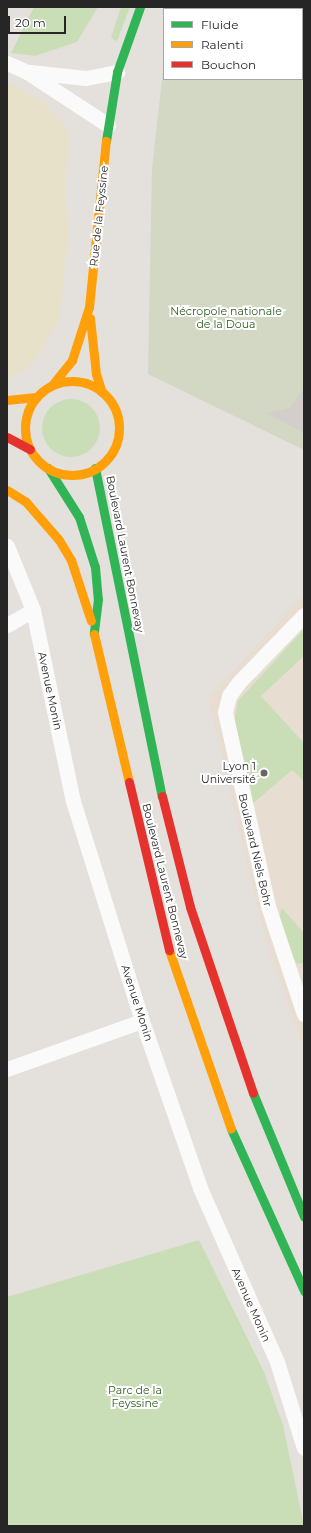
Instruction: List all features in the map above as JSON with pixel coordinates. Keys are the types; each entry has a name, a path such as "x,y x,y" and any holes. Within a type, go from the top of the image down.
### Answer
{"main road":[{"name":"Rue de la Feyssine","path":"52,385 72,360 89,307 108,125 117,72 140,7"},
{"name":"Rue de la Feyssine","path":"89,307 96,374 102,392"},
{"name":"Boulevard Laurent Bonnevay","path":"48,468 72,475 96,468 112,453 119,432 116,410 102,392 83,382 52,385"},
{"path":"7,400 36,397 52,385"},
{"path":"30,449 26,422 36,397"},
{"name":"Boulevard Laurent Bonnevay","path":"7,437 30,449 48,468 79,517 95,568 98,599 94,632 161,922 183,996 232,1132 304,1291"},
{"name":"Boulevard Laurent Bonnevay","path":"96,468 154,762 190,907 238,1056 304,1217"},
{"path":"7,490 26,502 59,540 71,560 94,632"}],"street":[{"path":"7,63 27,72 108,125"},
{"path":"27,72 86,78 117,72"},
{"name":"Avenue Monin","path":"7,546 33,610 73,801 142,1021 200,1188 277,1362 304,1448"},
{"path":"7,625 33,610"},
{"name":"Boulevard Niels Bohr","path":"304,615 239,682 229,696 225,712 268,906 304,1014"},
{"path":"7,1070 142,1021"}],"shaded area":[{"path":"243,7 304,7 304,61 303,8"},
{"path":"304,388 304,433 266,413 290,408"},
{"name":"Lyon 1 Université","path":"304,593 304,1051 265,940 208,699"}],"green space":[{"path":"34,7 98,7 77,42 35,56 11,53"},
{"path":"121,7 130,7 117,41 111,38"},
{"name":"Nécropole nationale de la Doua","path":"195,7 304,7 304,450 148,374 152,169 163,71 163,80 303,80 303,8"},
{"path":"65,399 77,399 92,407 100,422 100,434 92,449 77,457 65,457 50,449 42,434 42,422 50,407"},
{"path":"304,629 304,656 261,696 304,743 304,781 292,770 250,806 234,723 238,701"},
{"path":"282,908 304,933 304,963 297,964 292,957 279,917"},
{"name":"Parc de la Feyssine","path":"199,1240 264,1372 283,1425 304,1526 7,1526 7,1297"}],"sand":[{"path":"7,82 44,102 70,134 65,183 68,239 59,320 33,363 7,381"}],"traffic: fast":[{"path":"106,141 117,72 140,7"},
{"path":"48,468 79,517 95,567 98,599 94,634"},
{"path":"95,468 162,796"},
{"path":"253,1093 304,1217"},
{"path":"231,1129 304,1291"}],"traffic: slow":[{"path":"52,385 72,360 89,307 106,141"},
{"path":"90,318 96,374 102,392"},
{"path":"72,381 90,385 105,395 115,410 119,428 115,446 105,461 90,471 72,475 54,471 39,461 29,446 25,428 29,410 39,395 54,385 72,381"},
{"path":"7,400 36,397"},
{"path":"7,490 26,502 59,540 71,560 91,621"},
{"path":"94,634 129,782"},
{"path":"169,950 231,1129"}],"traffic: jam":[{"path":"7,437 30,449"},
{"path":"129,782 169,950"},
{"path":"162,796 190,907 253,1093"}],"place":[{"name":"Lyon 1 Université","path":"264,773"}]}
